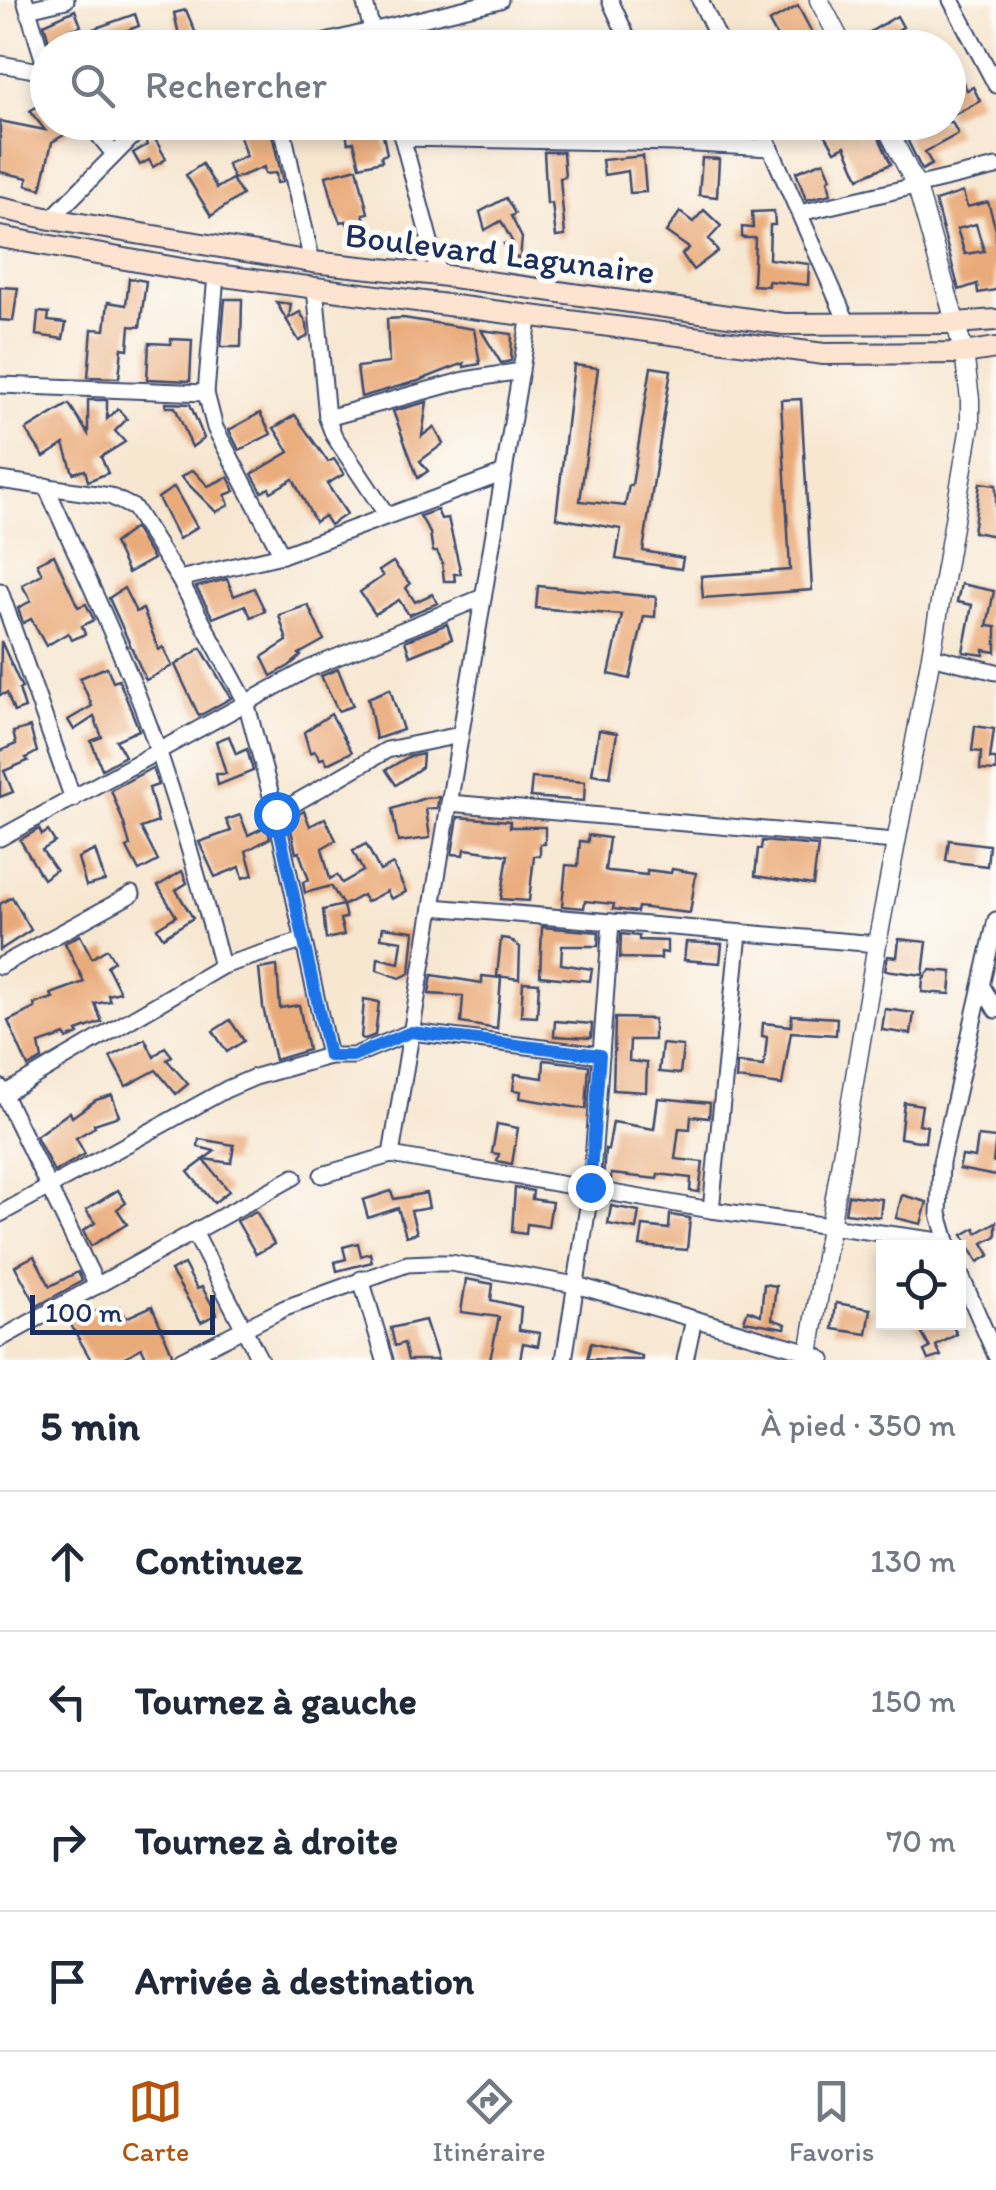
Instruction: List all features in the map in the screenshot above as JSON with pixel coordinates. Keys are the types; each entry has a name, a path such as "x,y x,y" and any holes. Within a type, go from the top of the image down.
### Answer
{"main road":[{"name":"Boulevard Lagunaire","path":"0,208 312,262 440,275 784,324 996,320"},
{"name":"Boulevard Lagunaire","path":"0,237 216,275 824,354 964,353 996,348"}],"street":[{"path":"34,30 27,5 66,0"},
{"path":"364,0 372,30"},
{"path":"404,30 500,0"},
{"path":"610,0 624,30"},
{"path":"700,0 714,30"},
{"path":"819,0 835,30"},
{"path":"951,0 996,85"},
{"path":"0,64 30,70"},
{"path":"103,140 114,154"},
{"path":"51,219 128,140"},
{"path":"285,140 312,262"},
{"path":"403,140 440,275"},
{"path":"612,140 771,148"},
{"path":"767,140 848,324"},
{"path":"181,1360 243,1327 361,1279 408,1264 451,1263 576,1285 813,1357 829,1228 970,426 964,353 956,323 917,187 893,140"},
{"path":"800,212 996,167"},
{"path":"216,275 206,393 215,428 282,555"},
{"path":"314,288 327,418 334,436 386,514"},
{"path":"391,1155 530,315"},
{"path":"327,418 465,380 521,372"},
{"path":"0,385 206,393"},
{"path":"179,579 282,555 504,472"},
{"path":"0,480 110,496 134,508 179,579 246,702 276,814 329,1056"},
{"path":"46,486 158,751 222,966"},
{"path":"0,592 73,799"},
{"path":"0,838 329,660 483,597"},
{"path":"931,656 996,672"},
{"path":"276,814 387,750 460,735"},
{"path":"449,803 895,841"},
{"path":"0,966 132,894"},
{"path":"432,907 877,944"},
{"path":"946,1240 938,1214 941,1162 996,920"},
{"path":"564,1360 590,1187 610,922"},
{"path":"711,1210 740,933"},
{"path":"96,1286 2,1091 222,966 302,941"},
{"path":"983,988 996,1010"},
{"path":"0,1214 227,1089 329,1056 353,1056 411,1032 600,1055"},
{"path":"322,1174 391,1155 913,1240"},
{"path":"0,1339 294,1177"},
{"path":"194,1232 260,1360"},
{"path":"361,1279 385,1360"},
{"path":"966,1287 996,1356"},
{"path":"685,1360 694,1319"}],"building":[{"path":"798,6 811,30 773,30 769,22"},
{"path":"75,10 81,26 46,30 44,24"},
{"path":"186,10 194,30 178,30 174,13"},
{"path":"135,14 139,26 128,30 93,29"},
{"path":"897,16 903,27 898,30 873,30"},
{"path":"973,87 980,101 966,108 966,88"},
{"path":"0,121 30,127 30,140 55,140 41,189 26,185 28,178 0,172"},
{"path":"145,140 156,140 166,159 153,167 149,160 140,165 133,153 147,145"},
{"path":"241,140 273,140 283,182 277,183 276,173 265,174 264,167 234,179 227,164 246,156"},
{"path":"347,140 384,140 387,154 381,156 382,161 360,166 354,142"},
{"path":"829,140 880,140 891,164 859,178 845,146 835,151"},
{"path":"907,140 947,140 925,152 932,164 922,170"},
{"path":"544,152 563,152 565,177 560,178 565,236 556,237 552,203 547,204"},
{"path":"643,156 646,192 630,193 628,171 604,175 602,160"},
{"path":"702,158 719,159 717,197 699,195"},
{"path":"824,161 831,178 831,194 806,200 796,172"},
{"path":"202,164 217,188 232,179 242,195 211,216 186,175"},
{"path":"357,168 368,213 363,214 365,221 348,226 346,221 340,222 326,176"},
{"path":"963,192 967,207 988,202 996,230 996,290 978,293 977,284 959,290 935,201","holes":["976,224 984,251 965,254 957,229"]},
{"path":"506,198 522,238 520,258 507,256 504,244 514,245 501,221 485,230 480,212"},
{"path":"704,210 721,226 709,239 718,251 693,270 682,254 689,248 666,232 680,212 693,222"},
{"path":"774,211 769,259 809,264 808,285 768,281 768,286 753,285 755,238 742,238 742,227 753,228 752,212"},
{"path":"129,278 146,281 140,327 130,326 128,349 122,348 119,378 88,377 92,329 105,330 108,302 126,305"},
{"path":"0,287 18,288 13,321 0,320"},
{"path":"225,299 242,299 241,347 221,347"},
{"path":"276,302 291,304 289,318 300,312 308,336 299,341"},
{"path":"38,312 49,313 48,321 66,323 63,339 36,335"},
{"path":"387,319 474,329 480,364 464,367 464,363 361,397 357,367 389,363"},
{"path":"481,330 512,334 511,361 501,363"},
{"path":"171,339 192,340 190,381 147,379 149,343 171,344"},
{"path":"574,365 598,368 580,501 625,506 632,485 651,367 671,370 643,551 683,558 681,569 616,559 621,529 556,518"},
{"path":"801,399 812,590 703,598 701,576 790,570 781,400"},
{"path":"88,400 107,400 107,419 118,409 127,419 115,431 125,442 101,457 108,473 88,481 85,470 73,473 64,444 44,457 26,430 69,404 88,434"},
{"path":"427,402 422,436 434,427 443,444 420,461 428,471 418,478 393,411"},
{"path":"166,403 190,404 204,438 192,447 175,407 166,407"},
{"path":"260,413 271,434 239,450 229,430"},
{"path":"295,415 328,462 334,459 344,474 327,484 347,514 330,525 324,516 315,522 293,479 271,492 269,488 262,492 252,474 289,452 274,428"},
{"path":"193,470 208,486 228,477 235,491 225,495 229,505 216,512 181,477"},
{"path":"980,483 996,485 996,536 973,532"},
{"path":"174,487 197,527 179,539 158,498"},
{"path":"437,510 441,519 448,518 461,574 454,574 455,581 444,581 442,562 433,552 430,533 420,516"},
{"path":"134,528 153,559 128,573 114,543"},
{"path":"54,555 78,607 86,604 94,620 82,626 85,634 72,640 68,633 46,646 31,619 23,623 18,608 31,601 22,585 42,574 37,563"},
{"path":"393,562 410,584 406,588 415,602 432,594 438,603 409,615 399,600 375,614 360,592 383,576 379,571"},
{"path":"227,579 234,596 254,588 265,611 251,617 245,605 213,618 196,587"},
{"path":"961,584 994,591 987,626 996,627 996,652 963,652 972,605 957,602"},
{"path":"538,586 656,597 655,617 644,616 630,679 609,674 622,615 536,608"},
{"path":"124,588 136,612 143,609 159,650 163,647 172,666 146,680 109,598"},
{"path":"308,605 324,640 271,676 262,657 287,641 279,615"},
{"path":"447,624 452,639 410,656 405,641"},
{"path":"1,641 22,688 19,689 25,708 14,712 7,693 0,695"},
{"path":"201,648 231,698 199,716 175,665"},
{"path":"107,667 113,682 119,680 139,730 116,740 125,756 102,769 91,741 102,737 94,717 74,730 68,720 92,706 80,678"},
{"path":"338,669 353,706 338,711 321,676"},
{"path":"390,689 403,730 376,739 368,698"},
{"path":"331,714 352,752 327,764 315,751 310,753 304,732"},
{"path":"975,726 994,729 990,759 996,759 996,771 980,770 981,752 972,751"},
{"path":"30,727 37,752 26,758 28,761 4,771 13,792 0,797 0,751 16,744 13,732"},
{"path":"599,730 617,733 610,777 592,774"},
{"path":"229,736 236,754 247,749 253,771 218,785 216,774 226,774 216,741"},
{"path":"423,754 422,767 396,785 386,770 408,757"},
{"path":"152,768 158,785 149,788 158,822 141,828 158,861 139,871 127,848 130,846 124,824 111,790"},
{"path":"532,778 585,782 584,801 530,797"},
{"path":"439,797 437,808 426,809 430,838 398,842 392,809"},
{"path":"304,811 310,826 325,818 336,840 322,848 330,879 337,875 342,883 363,871 353,851 366,844 380,871 393,864 406,892 391,899 387,891 366,902 363,895 343,906 346,918 340,919 344,935 326,939 323,910 343,905 331,886 305,893 303,882 309,880 299,852 296,853 289,820"},
{"path":"240,815 248,835 267,826 270,838 246,851 253,875 243,878 240,867 215,877 199,842 231,831 226,820"},
{"path":"458,817 510,821 510,827 545,827 545,844 540,844 540,856 534,856 529,901 501,899 508,855 465,849 464,855 452,854"},
{"path":"39,829 42,835 48,831 55,842 42,850 56,870 43,879 20,840"},
{"path":"588,835 609,838 605,870 647,875 647,870 696,873 690,913 638,907 637,912 613,909 614,904 585,901 584,908 562,906 566,865 578,866 580,841 588,842"},
{"path":"949,840 989,845 987,866 946,861"},
{"path":"762,841 818,846 813,885 755,876"},
{"path":"95,850 105,881 86,886 78,858"},
{"path":"182,871 187,883 176,890 193,918 163,937 157,928 176,916 158,886"},
{"path":"12,897 31,930 0,950 0,904"},
{"path":"383,927 414,931 410,973 400,978 377,970 378,958 399,963 402,941 381,938"},
{"path":"542,927 599,932 598,946 562,946 561,964 592,969 590,981 540,976"},
{"path":"621,934 639,936 639,940 667,941 667,953 661,952 661,959 620,958"},
{"path":"80,935 92,958 107,949 114,961 107,966 120,992 108,995 110,1001 95,1004 102,1022 67,1039 65,1035 39,1044 42,1059 28,1067 8,1021 35,1008 34,1004 53,998 51,994 84,982 65,943"},
{"path":"501,938 520,947 519,979 497,976"},
{"path":"899,939 927,942 923,975 885,970 888,956 897,957"},
{"path":"686,942 722,944 720,963 684,960"},
{"path":"277,966 280,1008 299,1005 308,1050 275,1060 259,969"},
{"path":"930,970 952,972 950,994 922,992 923,979"},
{"path":"432,975 482,983 482,976 501,978 497,1029 461,1023 463,996 429,994"},
{"path":"523,982 539,983 537,1017 521,1016"},
{"path":"364,999 379,1002 375,1035 365,1039 361,1038"},
{"path":"885,1009 914,1013 911,1034 882,1030"},
{"path":"792,1015 837,1018 836,1035 791,1032 782,1085 736,1079 737,1063 764,1066 767,1037 762,1036 763,1023 791,1026"},
{"path":"615,1018 654,1019 654,1040 630,1040 629,1061 647,1063 646,1092 613,1090"},
{"path":"230,1020 244,1041 227,1052 213,1031"},
{"path":"555,1021 592,1024 591,1038 554,1036"},
{"path":"145,1039 154,1057 165,1047 172,1056 167,1060 188,1084 176,1094 156,1070 126,1086 110,1057"},
{"path":"662,1044 683,1046 680,1074 659,1072"},
{"path":"544,1060 589,1065 586,1109 520,1098 521,1091 513,1090 515,1074 543,1078"},
{"path":"112,1095 119,1116 94,1124 76,1138 85,1154 54,1172 36,1136 70,1112 72,1117 96,1100"},
{"path":"658,1098 710,1103 709,1118 691,1116 690,1129 679,1128 675,1159 703,1162 699,1192 690,1191 691,1178 611,1174 611,1179 603,1178 605,1149 608,1150 613,1122 654,1129"},
{"path":"904,1102 922,1105 919,1124 927,1126 925,1142 900,1138"},
{"path":"497,1124 518,1128 512,1164 497,1161 499,1154 492,1153"},
{"path":"978,1136 996,1138 996,1176 959,1169 962,1156 975,1158"},
{"path":"199,1139 234,1145 231,1163 204,1159 215,1151 198,1147"},
{"path":"204,1160 229,1191 214,1203 188,1172"},
{"path":"515,1188 533,1191 532,1199 552,1202 548,1227 527,1224 526,1234 512,1232"},
{"path":"118,1190 126,1203 117,1209 127,1224 91,1246 83,1231 95,1223 86,1210"},
{"path":"391,1191 394,1199 426,1193 429,1208 411,1211 417,1233 406,1236 398,1208 368,1218 363,1200"},
{"path":"848,1195 882,1199 880,1217 845,1213"},
{"path":"902,1195 927,1202 921,1224 896,1218"},
{"path":"611,1206 639,1211 636,1229 608,1224"},
{"path":"256,1211 274,1244 256,1254 237,1221"},
{"path":"670,1215 690,1218 687,1250 640,1246 643,1226 669,1229"},
{"path":"996,1222 996,1236 983,1243 990,1255 978,1262 963,1235 975,1228 977,1233"},
{"path":"358,1243 361,1256 370,1253 372,1262 337,1271 335,1262 346,1259 343,1247"},
{"path":"34,1256 50,1286 78,1272 82,1281 37,1306 15,1266"},
{"path":"184,1264 217,1314 201,1322 171,1271"},
{"path":"466,1279 493,1284 491,1300 521,1307 519,1330 540,1333 538,1346 523,1343 520,1360 490,1360 499,1317 461,1312"},
{"path":"764,1284 776,1286 772,1319 786,1324 785,1328 744,1321 748,1310 761,1315"},
{"path":"836,1303 871,1309 867,1334 833,1329"},
{"path":"119,1306 126,1318 152,1306 172,1353 170,1357 147,1360 142,1348 119,1360 91,1360 67,1318 79,1311 84,1318 100,1309 104,1316"},
{"path":"425,1320 438,1360 408,1360 404,1343 395,1346 391,1328"},
{"path":"920,1330 955,1330 957,1334 936,1346 941,1356 928,1360 924,1351 930,1348"},
{"path":"591,1343 642,1356 642,1360 587,1359"}],"route":[{"path":"276,814 329,1056 353,1056 411,1032 600,1055 590,1187"}]}
